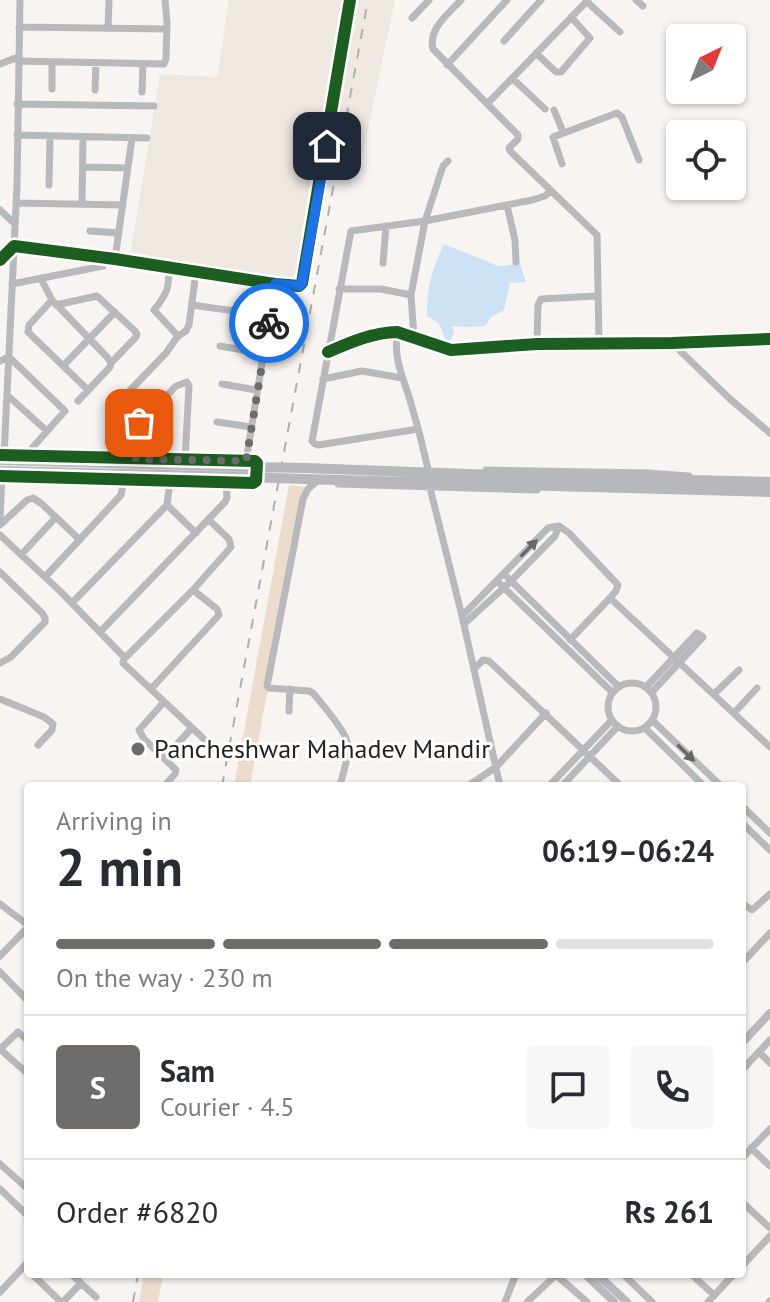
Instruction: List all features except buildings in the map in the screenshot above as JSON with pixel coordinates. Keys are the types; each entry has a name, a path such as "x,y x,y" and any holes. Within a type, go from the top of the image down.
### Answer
{"main road":[{"path":"1,457 250,469 308,476 702,486 770,492"},
{"path":"1,475 250,469"},
{"path":"702,486 770,482"}],"street":[{"path":"20,0 16,203 1,457 185,461 250,469"},
{"path":"108,28 109,0"},
{"path":"0,64 18,59 165,64 165,0"},
{"path":"14,246 299,286 302,283 350,0"},
{"path":"412,18 429,0"},
{"path":"461,0 437,27 431,42 433,49 518,135 510,151 597,235 599,343"},
{"path":"447,65 507,0"},
{"path":"504,41 541,0"},
{"path":"636,0 643,6"},
{"path":"488,103 587,1 620,32"},
{"path":"536,53 556,72 561,72 590,38 571,17"},
{"path":"19,27 167,29"},
{"path":"52,62 52,89"},
{"path":"95,90 96,63"},
{"path":"142,92 143,64"},
{"path":"512,78 545,109"},
{"path":"17,104 154,106"},
{"path":"554,110 563,132"},
{"path":"562,164 553,139 555,136 620,113 639,160"},
{"path":"17,135 147,138"},
{"path":"49,185 50,136"},
{"path":"82,204 83,137"},
{"path":"115,259 132,138"},
{"path":"414,338 411,295 425,221 443,166 448,161"},
{"path":"83,167 128,168"},
{"path":"418,429 315,444 312,438 351,231 425,221 538,199 550,191"},
{"path":"16,203 123,205"},
{"path":"507,205 515,240 516,262"},
{"path":"0,210 15,224"},
{"path":"383,263 386,226"},
{"path":"90,231 119,233"},
{"path":"0,260 14,246"},
{"path":"12,284 103,266"},
{"path":"169,268 168,291 154,310 178,336"},
{"path":"120,420 113,408 186,331 196,272"},
{"path":"41,279 54,302 111,363"},
{"path":"250,469 251,427 275,284"},
{"path":"339,289 381,289 411,295"},
{"path":"78,401 110,367 137,334 97,296 92,295 54,302 27,329 88,390"},
{"path":"537,344 538,305 541,299 597,296"},
{"path":"0,302 10,311"},
{"path":"192,305 271,316"},
{"path":"63,366 115,312"},
{"path":"328,352 389,332 451,350 537,344 770,339"},
{"path":"397,332 395,353 428,469"},
{"path":"672,343 770,433"},
{"path":"220,346 264,354"},
{"path":"0,361 9,357"},
{"path":"9,357 64,409 29,456"},
{"path":"323,379 362,371 402,378"},
{"path":"136,459 126,437 176,386 187,382 185,461"},
{"path":"222,384 257,390"},
{"path":"7,395 47,431"},
{"path":"217,422 251,427"},
{"path":"0,518 1,475 255,482 255,461 250,469"},
{"path":"341,782 347,739 313,693 267,686 303,499 308,489 308,476 320,465 674,474 702,486"},
{"path":"308,476 348,485 430,488 659,493 702,486"},
{"path":"45,577 121,495 124,480"},
{"path":"72,603 167,505 170,481"},
{"path":"100,632 225,502 228,493 226,482"},
{"path":"430,488 499,782"},
{"path":"0,525 33,498 80,540"},
{"path":"167,505 196,533"},
{"path":"21,555 56,517"},
{"path":"124,659 231,547 229,539 209,520"},
{"path":"463,620 500,584 504,574 548,528 559,526 618,587 570,640"},
{"path":"500,584 511,581 555,536 559,526"},
{"path":"0,535 100,632 124,659 123,663 205,740"},
{"path":"0,572 45,618 45,622 11,657 0,663"},
{"path":"504,574 615,689"},
{"path":"500,584 615,689"},
{"path":"151,689 219,615 217,609 193,590"},
{"path":"610,598 769,744"},
{"path":"649,689 678,659"},
{"path":"474,669 483,660 489,661 617,782"},
{"path":"714,694 739,670"},
{"path":"632,682 649,689 657,704 652,720 645,728 631,731 615,723 607,706 615,689 632,682"},
{"path":"734,713 757,688"},
{"path":"289,711 290,689"},
{"path":"0,699 44,717 53,724 52,730 38,745"},
{"path":"164,702 139,730 144,739 176,770 168,782"},
{"path":"474,782 496,767 546,713"},
{"path":"652,720 717,782"},
{"path":"565,782 615,723"},
{"path":"164,758 192,728"},
{"path":"645,728 700,782"},
{"path":"554,782 588,753"},
{"path":"746,810 770,833"},
{"path":"746,827 770,850"},
{"path":"746,906 752,910 770,894"},
{"path":"0,904 24,923"},
{"path":"0,956 24,930"},
{"path":"746,959 770,933"},
{"path":"0,972 24,997"},
{"path":"746,1039 770,1013"},
{"path":"24,1037 18,1032 0,1049 24,1070"},
{"path":"746,1066 770,1040"},
{"path":"759,1052 770,1063"},
{"path":"746,1154 770,1129"},
{"path":"751,1148 770,1166"},
{"path":"0,1164 24,1185"},
{"path":"0,1189 24,1212"},
{"path":"746,1206 770,1228"},
{"path":"746,1262 770,1236"},
{"path":"0,1292 24,1271"},
{"path":"38,1278 62,1302 81,1283"},
{"path":"75,1278 96,1297"},
{"path":"506,1301 515,1278"},
{"path":"527,1302 553,1278"},
{"path":"561,1278 587,1302"},
{"path":"589,1278 614,1302"},
{"path":"601,1278 627,1302"},
{"path":"627,1278 652,1302"},
{"path":"694,1278 711,1299 730,1278"}],"shaded area":[{"path":"229,0 395,0 363,153 319,151 298,282 130,256 160,74 217,77"},
{"path":"289,485 305,487 251,782 235,782"},
{"path":"143,1278 162,1278 158,1302 139,1302"}],"water":[{"path":"444,244 498,266 520,264 526,282 510,283 504,310 491,317 485,326 452,326 454,332 451,340 446,341 439,323 427,317 431,279"}],"railway":[{"path":"223,782 368,0"},
{"path":"133,1302 137,1278"}],"cycle path":[{"path":"0,260 14,246 299,286 302,283 350,0"},
{"path":"328,352 388,332 397,332 451,350 537,344 770,339"},
{"path":"0,455 257,463 256,481 253,483 0,476"}],"way so far":[{"path":"139,423 125,440 136,459 246,461 269,323"}],"place":[{"name":"Pancheshwar Mahadev Mandir","path":"138,749"}],"route":[{"path":"269,323 275,284 296,287 302,283 327,146"}]}
